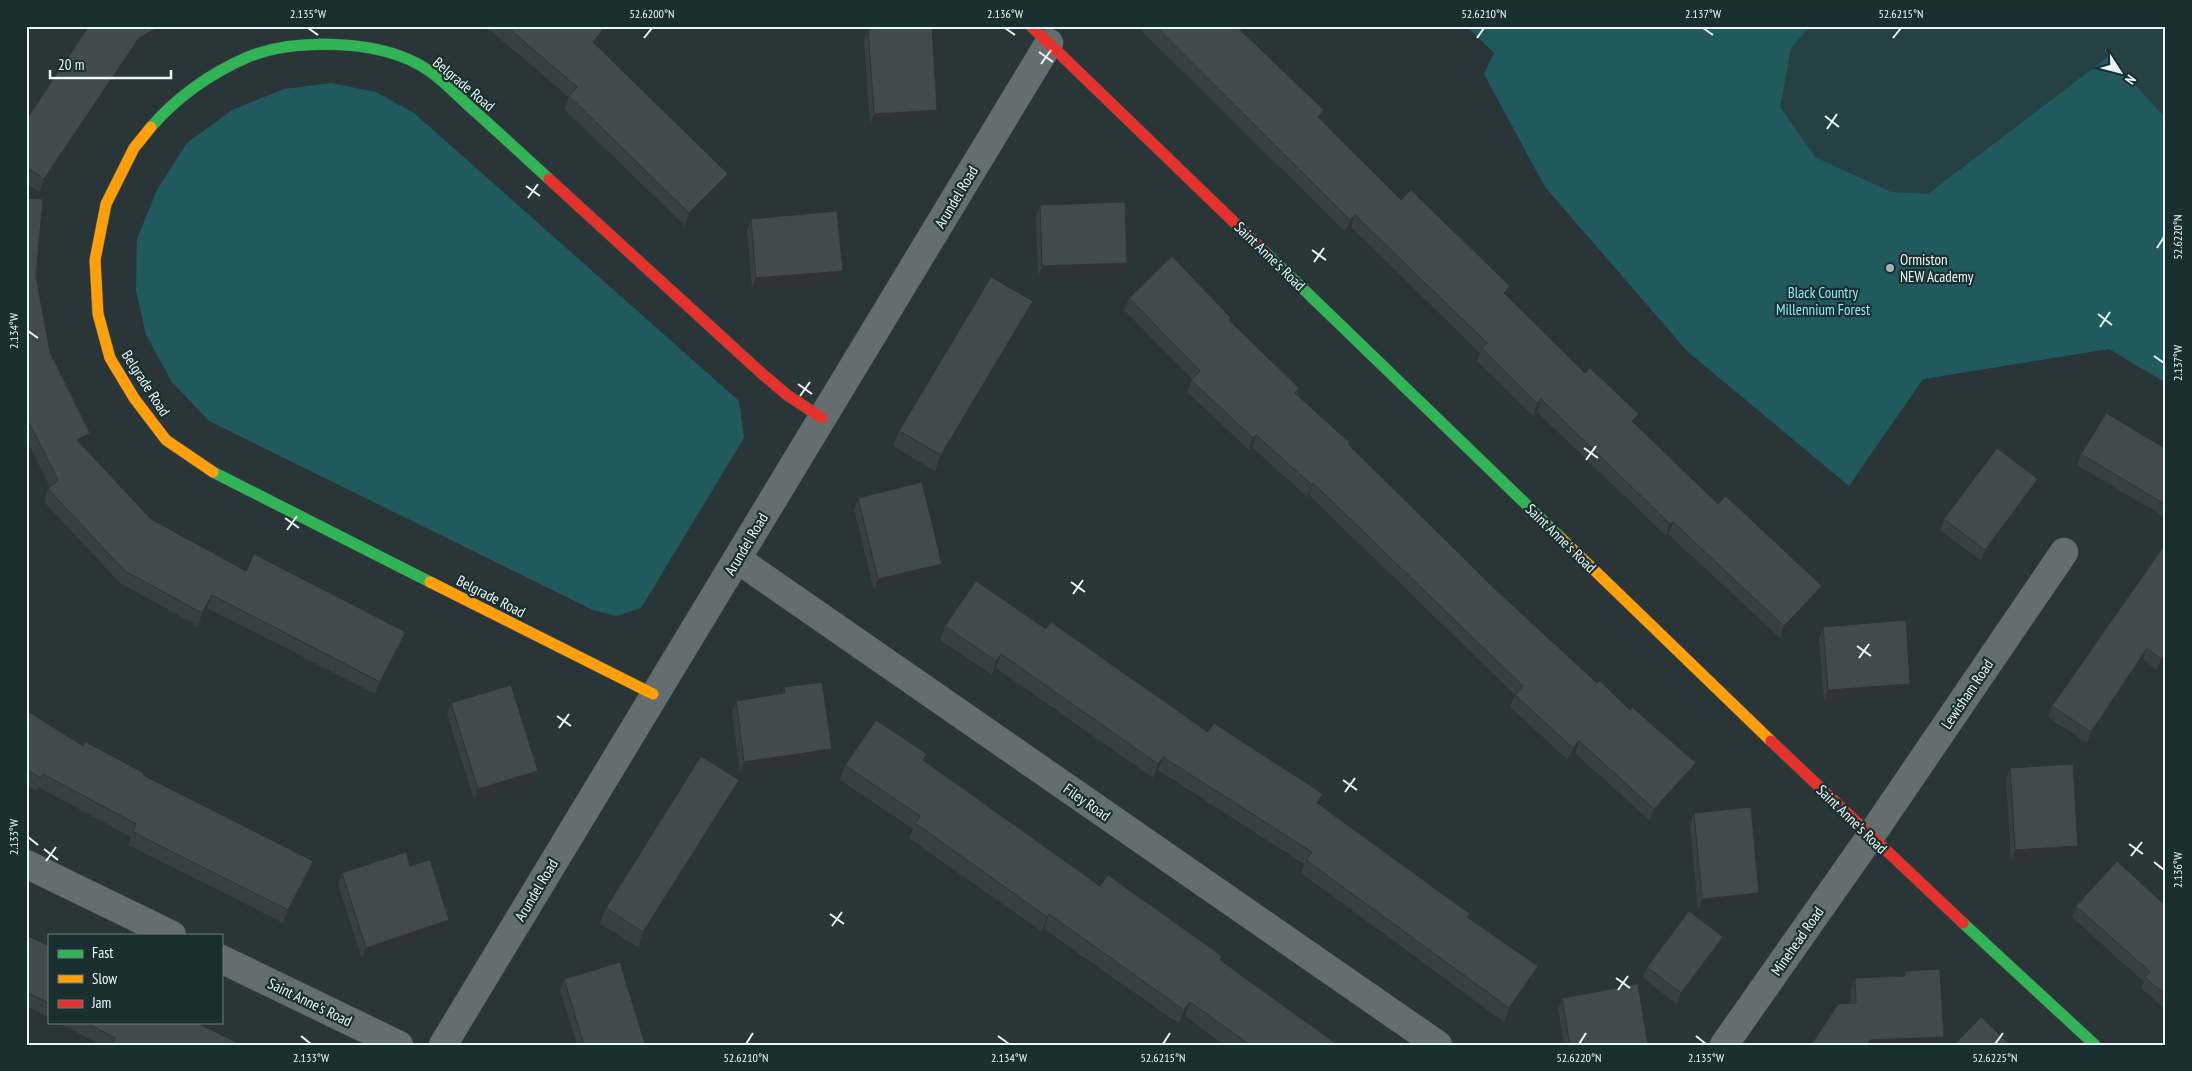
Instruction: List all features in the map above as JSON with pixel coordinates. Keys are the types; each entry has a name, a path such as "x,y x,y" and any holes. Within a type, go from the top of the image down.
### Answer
{"street":[{"name":"Arundel Road","path":"443,1045 822,418 1040,35"},
{"name":"Saint Anne's Road","path":"1040,35 1870,837 2095,1045"},
{"name":"Belgrade Road","path":"654,694 210,471 166,440 134,398 110,358 98,314 95,260 106,204 134,148 170,106 213,74 250,56 284,48 342,43 383,51 418,64 454,92 759,371 787,395 822,418"},
{"name":"Lewisham Road","path":"1870,837 2064,552"},
{"name":"Filey Road","path":"737,559 1438,1045"},
{"name":"Minehead Road","path":"1724,1045 1870,837"},
{"path":"26,864 170,934"},
{"name":"Saint Anne's Road","path":"222,959 399,1045"}],"shaded area":[{"name":"Black Country Millennium Forest","path":"1466,26 2166,26 2166,383 2109,349 1923,379 1849,486 1688,352 1545,187 1484,74 1494,53"}],"green space":[{"name":"Black Country Millennium Forest","path":"1466,26 1811,26 1791,48 1780,107 1815,157 1891,192 1928,194 2109,56 2166,119 2166,383 2109,349 1923,379 1849,486 1688,352 1545,187 1484,74 1494,53"},
{"path":"331,83 376,92 414,113 739,401 744,438 641,608 617,616 593,610 209,421 172,382 146,335 136,290 137,239 157,190 187,143 232,110 284,89"}],"building":[{"path":"89,26 161,26 139,38 44,179 26,167 26,120"},
{"path":"506,26 599,26 603,30 593,42 728,174 689,213 569,96 577,87"},
{"path":"932,26 937,110 874,114 868,29"},
{"path":"1155,26 1236,26 1324,110 1318,117 1401,200 1411,190 1510,286 1504,293 1585,373 1590,368 1639,414 1632,421 1718,504 1726,496 1822,586 1784,626 1673,522 1670,524 1541,399 1537,403 1482,348 1487,343 1355,215 1350,220"},
{"path":"26,198 43,199 36,276 50,352 90,433 77,440 151,519 246,571 254,554 406,632 380,682 212,595 202,613 125,571 48,489 58,480 26,417"},
{"path":"1125,202 1127,263 1042,266 1040,205"},
{"path":"837,211 843,271 756,278 751,219"},
{"path":"1172,256 1231,318 1229,320 1299,388 1295,393 1350,443 1348,444 1495,589 1597,683 1600,681 1630,710 1632,707 1696,763 1654,809 1579,741 1573,748 1515,695 1523,686 1313,483 1312,485 1256,435 1253,438 1191,380 1200,371 1129,298"},
{"path":"991,277 1033,301 941,455 899,431"},
{"path":"2106,413 2166,449 2166,505 2081,454"},
{"path":"1997,448 2038,479 1985,550 1944,519"},
{"path":"922,482 942,564 878,579 858,498"},
{"path":"2166,543 2166,652 2161,659 2147,648 2091,732 2052,706"},
{"path":"976,581 1046,629 1051,622 1208,732 1214,723 1323,794 1317,803 1470,914 1467,917 1538,966 1509,1008 1306,860 1312,852 1163,757 1158,764 1001,654 996,661 945,626"},
{"path":"1906,620 1910,684 1828,690 1823,627"},
{"path":"822,682 832,749 744,762 736,701 785,693 784,687"},
{"path":"511,685 538,771 478,789 451,703"},
{"path":"26,710 83,746 86,742 144,773 143,775 313,861 288,910 133,832 136,824 43,774 41,778 26,769"},
{"path":"876,720 927,754 923,760 1100,886 1108,875 1222,956 1220,960 1338,1045 1250,1045 1190,1002 1184,1010 1049,914 1047,917 915,823 920,816 845,765"},
{"path":"701,756 739,780 643,932 606,908"},
{"path":"2073,764 2078,846 2015,850 2010,768"},
{"path":"1751,807 1759,893 1702,899 1694,813"},
{"path":"406,852 410,866 430,860 449,920 366,948 342,873"},
{"path":"2117,861 2166,906 2166,996 2145,977 2150,972 2076,906"},
{"path":"1689,911 1723,937 1681,993 1647,967"},
{"path":"26,935 48,946 48,1003 26,992"},
{"path":"620,962 645,1044 584,1045 564,979"},
{"path":"1940,969 1944,1037 1870,1040 1867,1045 1811,1045 1838,1004 1856,1003 1855,978 1905,976 1905,971"},
{"path":"1638,984 1648,1045 1570,1045 1562,998"},
{"path":"1981,1017 2011,1045 1954,1045"},
{"path":"89,1024 199,1024 242,1045 118,1045 113,1042 115,1038"}],"traffic: fast":[{"path":"151,127 172,105 196,86 221,70 248,57 288,47 334,44 357,46 400,56 425,68 446,84 549,179"},
{"path":"1267,254 1561,538"},
{"path":"213,472 430,582"},
{"path":"1963,923 2095,1045"}],"traffic: slow":[{"path":"151,127 134,148 106,204 95,260 98,314 110,358 134,398 166,440 213,472"},
{"path":"1561,538 1771,741"},
{"path":"430,582 653,694"}],"traffic: jam":[{"path":"1031,26 1267,254"},
{"path":"549,179 759,371 787,395 822,418"},
{"path":"1771,741 1963,923"}],"place":[{"name":"Ormiston NEW Academy","path":"1890,268"}]}
